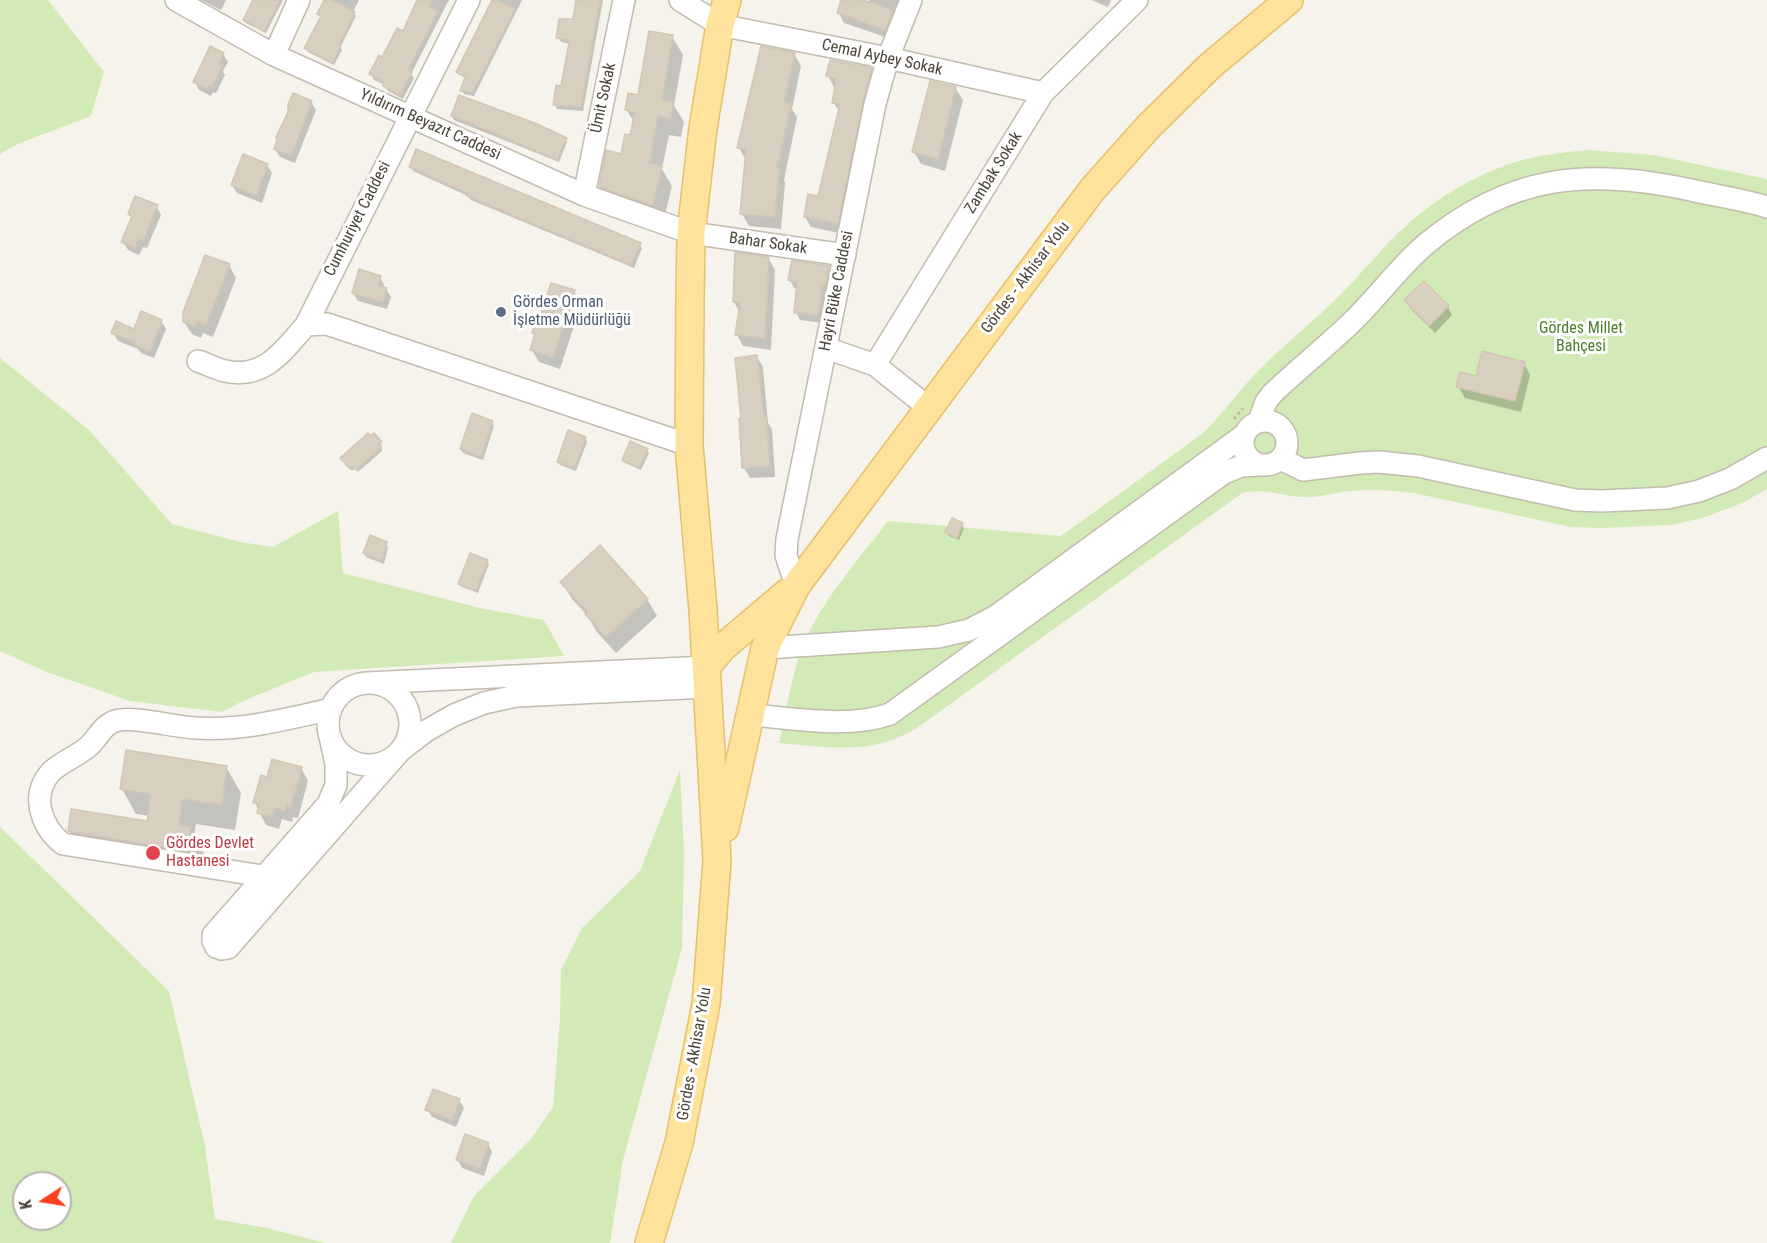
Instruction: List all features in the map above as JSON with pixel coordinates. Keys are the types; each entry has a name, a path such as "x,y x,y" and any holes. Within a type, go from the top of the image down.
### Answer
{"main road":[{"name":"Gördes - Akhisar Yolu","path":"717,861 765,648 796,586 1092,190 1135,142 1210,66 1290,0"},
{"name":"Gördes - Akhisar Yolu","path":"649,1243 679,1143 706,1004 717,861 703,610 688,446 691,233 703,128 724,12"},
{"name":"Gördes - Akhisar Yolu","path":"707,685 722,648 796,586"},
{"path":"703,610 707,623 715,633 727,636 756,631 763,638 765,648"},
{"path":"707,685 724,723 730,727 741,725 750,716"}],"street":[{"name":"Yıldırım Beyazıt Caddesi","path":"176,0 274,55 409,117 584,195 691,233"},
{"path":"274,55 299,0"},
{"name":"Cumhuriyet Caddesi","path":"198,361 226,372 255,371 274,361 306,325 469,0"},
{"name":"Ümit Sokak","path":"584,195 624,0"},
{"path":"680,0 724,12"},
{"name":"Hayri Büke Caddesi","path":"796,586 786,555 787,539 875,104 888,58 911,0"},
{"name":"Zambak Sokak","path":"875,365 1043,93 1137,0"},
{"name":"Cemal Aybey Sokak","path":"724,12 888,58 1043,93"},
{"path":"1260,465 1244,450 1252,428 1272,394 1355,319 1425,245 1475,209 1532,186 1590,177 1649,181 1767,207"},
{"name":"Bahar Sokak","path":"691,233 845,255"},
{"path":"306,325 327,324 688,446"},
{"path":"826,348 875,365 929,408"},
{"path":"750,716 849,722 876,719 902,707 1224,473 1241,466 1268,465 1281,459 1288,445 1284,431 1273,422 1252,428 996,616 969,630 938,637 765,648"},
{"path":"1281,459 1303,470 1379,462 1418,466 1575,500 1602,501 1667,498 1699,491 1730,479 1767,458"},
{"path":"938,637 948,640 956,649 956,660 950,672"},
{"path":"367,683 380,684 392,690 402,699 408,711 410,725 407,739 400,751 228,948 216,947 213,934 328,804 336,785 336,764 328,728 331,709 342,692 367,683 707,685"},
{"path":"331,741 338,752 349,761 363,765 376,765 389,760 426,731 454,715 484,703 516,696 707,685"},
{"path":"287,880 63,844 54,837 42,817 40,794 51,773 90,746 106,726 120,720 219,729 275,721 331,709"}],"green space":[{"path":"0,0 48,0 104,72 91,116 18,144 0,154"},
{"name":"Gördes Millet Bahçesi","path":"1589,150 1653,155 1767,179 1767,489 1742,503 1706,517 1671,525 1602,528 1571,527 1398,491 1356,490 1308,497 1265,492 1242,493 917,728 883,743 850,748 779,743 793,675 808,636 827,601 888,521 1061,536 1202,434 1269,360 1337,298 1398,234 1433,204 1462,185 1510,164 1542,156"},
{"path":"0,358 89,430 172,524 240,542 273,547 338,511 343,573 480,608 544,620 564,656 314,672 222,712 130,701 47,672 0,651"},
{"path":"680,770 684,853 682,948 623,1160 610,1243 451,1243 474,1196 531,1139 553,1107 561,970 582,928 640,871"},
{"path":"0,827 169,991 205,1146 215,1219 267,1228 325,1243 0,1243"}],"building":[{"path":"253,0 280,0 264,31 243,20"},
{"path":"324,0 332,0 355,12 332,63 304,48 321,16 317,14"},
{"path":"417,0 433,0 429,7 438,11 408,70 412,72 400,95 383,86 383,81 369,74 379,55 382,57 397,28 403,31"},
{"path":"492,0 497,0 515,9 472,93 460,91 465,77 456,72"},
{"path":"576,0 600,0 581,107 553,105 556,85 561,86 569,43 568,40 556,38 559,19 573,19"},
{"path":"841,0 863,0 893,10 885,30 837,13"},
{"path":"649,31 673,35 662,100 674,102 670,119 658,116 649,163 662,166 653,205 599,187 606,150 621,154 625,134 630,135 635,112 625,110 628,93 638,95"},
{"path":"210,46 224,53 219,64 222,66 212,86 209,85 207,89 193,82"},
{"path":"761,46 795,53 784,102 791,104 777,169 779,169 775,217 740,214 746,150 737,148"},
{"path":"830,60 872,68 838,224 804,217 808,194 818,196 840,104 832,103 836,79 826,76"},
{"path":"930,81 956,87 938,159 912,152"},
{"path":"293,93 312,101 291,156 274,149 276,137 288,112 288,104"},
{"path":"459,95 537,124 567,138 557,160 451,116"},
{"path":"416,149 641,243 631,265 467,196 468,193 409,167"},
{"path":"243,154 268,164 258,196 231,185"},
{"path":"135,196 158,205 143,241 138,239 135,248 121,242 132,216 128,214"},
{"path":"735,252 769,257 765,339 735,335 740,303 733,302"},
{"path":"205,255 230,264 206,325 197,321 195,326 183,322 183,312"},
{"path":"792,260 829,266 825,286 822,286 819,315 794,313 797,282 788,280"},
{"path":"359,269 381,276 378,285 387,288 383,302 352,293"},
{"path":"1424,281 1449,306 1429,326 1404,300"},
{"name":"Gördes Orman İşletme Müdürlüğü","path":"551,283 575,290 553,357 530,350 535,334 532,333 536,319 539,320"},
{"path":"141,311 162,320 150,351 135,345 135,342 111,333 116,321 134,329"},
{"path":"1482,351 1525,362 1515,401 1456,387 1460,372 1476,376"},
{"path":"757,355 770,466 742,468 739,418 741,418 735,358"},
{"path":"472,413 493,421 481,457 460,449"},
{"path":"568,430 586,437 575,468 557,462"},
{"path":"368,433 371,436 374,433 382,442 379,444 381,447 356,470 352,466 350,469 340,458"},
{"path":"630,441 648,449 639,468 622,460"},
{"path":"952,518 963,523 957,538 945,532"},
{"path":"370,535 387,542 382,561 363,553"},
{"path":"600,545 648,599 606,637 585,614 588,612 560,582"},
{"path":"470,553 488,560 476,591 458,584"},
{"path":"126,750 227,766 222,805 182,799 179,825 191,827 187,851 68,831 71,809 147,821 151,794 120,789"},
{"path":"272,759 302,767 291,807 287,805 285,811 275,808 272,817 257,813 259,804 253,803 261,775 267,777"},
{"path":"433,1089 460,1099 452,1120 425,1110"},
{"path":"465,1134 489,1143 480,1169 456,1160"}],"place":[{"name":"Gördes Orman İşletme Müdürlüğü","path":"501,312"},
{"name":"Gördes Devlet Hastanesi","path":"153,853"}]}
